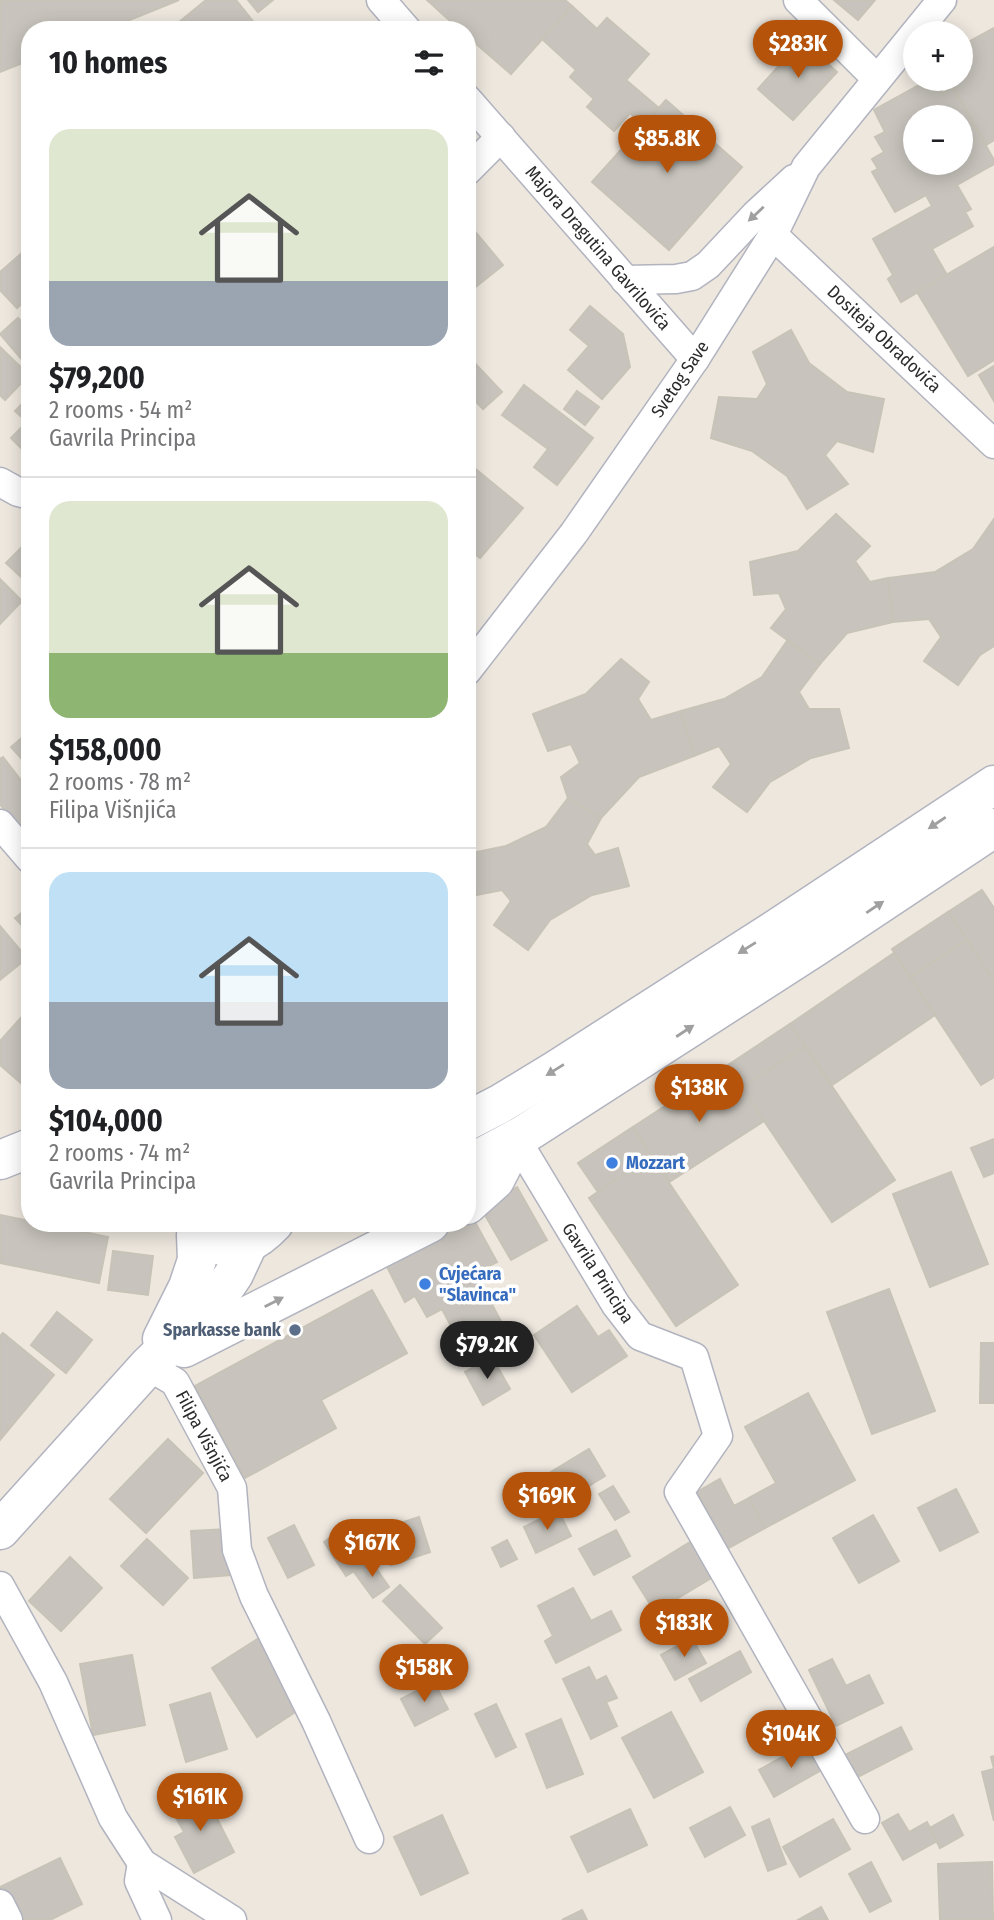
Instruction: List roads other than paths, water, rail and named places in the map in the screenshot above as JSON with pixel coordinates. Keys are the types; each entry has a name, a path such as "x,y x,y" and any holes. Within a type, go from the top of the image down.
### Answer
{"main road":[{"path":"476,1116 523,1091 990,795"},
{"path":"476,1160 516,1139 607,1081 994,828"},
{"path":"476,1197 495,1180 516,1139"},
{"path":"0,1161 21,1152"},
{"path":"0,1161 21,1161"},
{"path":"148,1366 188,1287 197,1260 191,1232"},
{"path":"194,1232 212,1244 230,1247 262,1232"},
{"path":"0,1530 148,1366 217,1299 266,1232"},
{"path":"148,1366 412,1232"}],"street":[{"path":"381,0 399,21"},
{"path":"798,0 876,78"},
{"name":"Svetog Save","path":"476,659 574,533 695,359 774,235 806,167 942,0"},
{"name":"Majora Dragutina Gavrilovića","path":"476,109 695,359"},
{"path":"476,162 501,137"},
{"path":"625,280 692,276 708,265 741,228 806,167"},
{"name":"Dositeja Obradovića","path":"774,235 994,444"},
{"path":"0,482 21,493"},
{"path":"0,824 21,848"},
{"name":"Gavrila Principa","path":"516,1139 616,1304 640,1336 694,1357 718,1436 679,1492 865,1819"},
{"name":"Filipa Višnjića","path":"148,1366 176,1382 232,1488 237,1550 254,1596 316,1721 369,1839"},
{"path":"0,1586 53,1682 113,1818 142,1863 232,1920"},
{"path":"142,1863 139,1881 157,1920"},
{"path":"0,1904 8,1920"}],"place":[{"name":"Mozzart","path":"612,1163"},
{"name":"Cvjećara \"Slavinca\"","path":"425,1284"},
{"name":"Sparkasse bank","path":"295,1330"}]}
